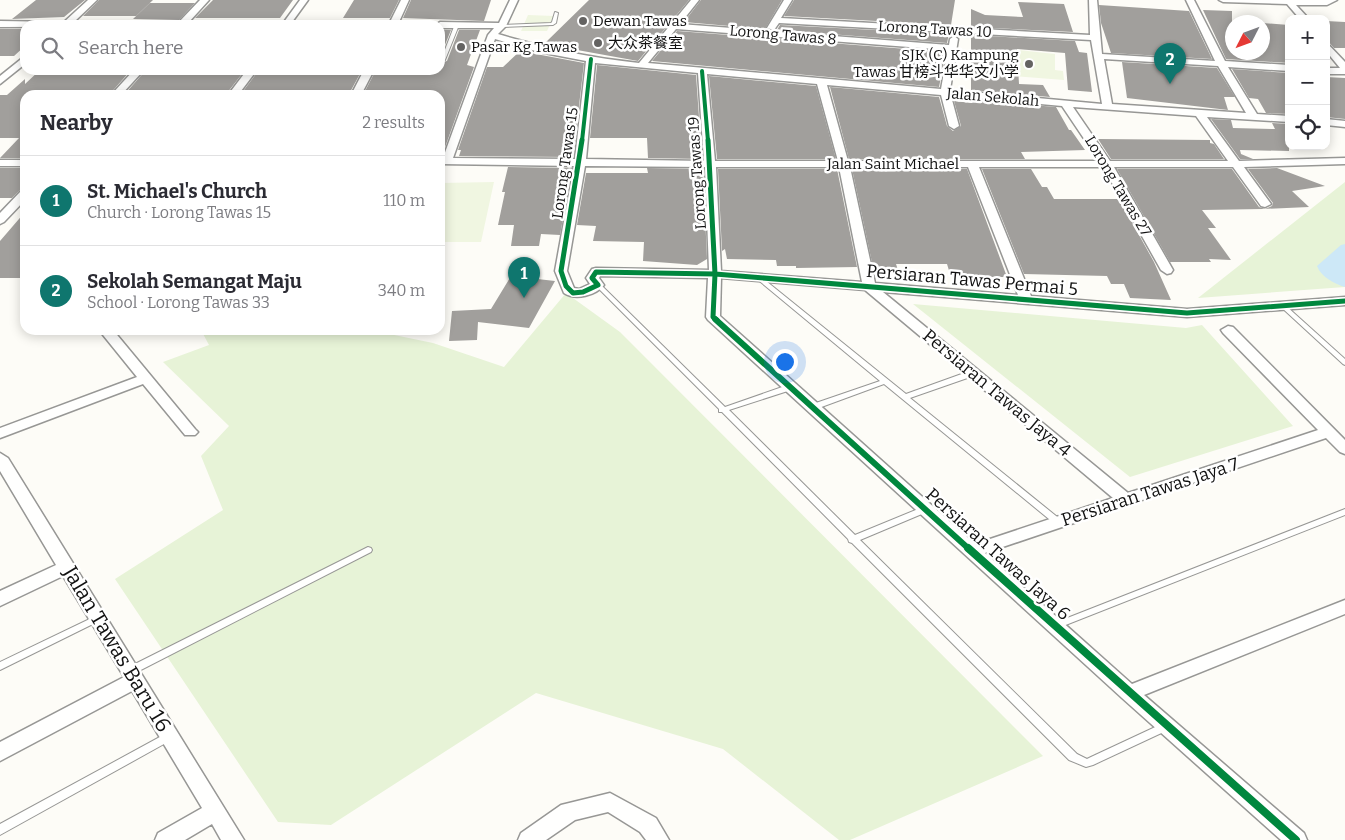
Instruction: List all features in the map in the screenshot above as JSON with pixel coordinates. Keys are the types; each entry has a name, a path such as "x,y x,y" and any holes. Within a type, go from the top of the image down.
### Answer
{"street":[{"path":"70,20 93,0"},
{"path":"186,20 205,0"},
{"path":"289,20 304,0"},
{"path":"395,20 405,0"},
{"path":"445,158 492,35 502,26 514,0"},
{"path":"641,66 695,0"},
{"path":"768,34 788,0"},
{"path":"1093,0 1095,38 1108,107"},
{"path":"1190,0 1221,63 1253,116"},
{"path":"1223,0 1333,1"},
{"path":"1288,1 1301,15"},
{"name":"Lorong Tawas 10","path":"776,20 1095,38"},
{"path":"0,24 20,24"},
{"path":"445,25 502,26"},
{"name":"Lorong Tawas 8","path":"673,26 952,48"},
{"path":"954,126 945,93 955,31"},
{"name":"Jalan Sekolah","path":"492,35 539,48 592,59 641,66 1108,107 1285,118"},
{"path":"1330,50 1345,69"},
{"path":"1098,56 1285,68"},
{"name":"Lorong Tawas 15","path":"592,59 580,161 561,271 564,287 571,293 584,293 597,279"},
{"path":"0,80 20,63"},
{"path":"1330,71 1345,69"},
{"name":"Lorong Tawas 19","path":"702,71 710,164 715,274"},
{"path":"121,90 134,75"},
{"path":"237,90 248,75"},
{"path":"359,90 366,75"},
{"path":"821,82 844,164 869,287"},
{"name":"Lorong Tawas 27","path":"1065,103 1107,164 1167,270"},
{"path":"1199,113 1265,204"},
{"path":"1330,122 1345,124"},
{"name":"Jalan Saint Michael","path":"445,161 580,161 710,164 1237,164 1345,161"},
{"path":"0,163 20,163"},
{"path":"972,164 1026,300"},
{"path":"0,220 20,198"},
{"name":"Persiaran Tawas Permai 5","path":"597,279 715,274 1187,313 1345,301"},
{"name":"Persiaran Tawas Jaya 6","path":"715,274 713,317 1129,693 1296,840"},
{"name":"Persiaran Tawas Jaya 4","path":"869,287 1126,500"},
{"path":"1228,330 1345,449"},
{"path":"110,335 190,432"},
{"path":"0,433 146,378"},
{"name":"Persiaran Tawas Jaya 7","path":"972,551 1329,432"},
{"name":"Jalan Tawas Baru 16","path":"0,458 233,840"},
{"path":"0,599 67,568"},
{"path":"1129,693 1345,607"},
{"path":"0,752 133,676"},
{"path":"530,840 569,812 610,802 648,825 658,840"},
{"path":"166,840 215,810"}],"lane":[{"path":"502,26 546,25 554,23 556,13"},
{"path":"445,55 457,25"},
{"path":"759,278 1058,522"},
{"path":"597,279 722,410 1073,757 1086,763 1166,726"},
{"path":"1283,306 1345,362"},
{"path":"905,397 973,373"},
{"path":"813,408 886,381"},
{"path":"722,410 790,387"},
{"path":"852,540 926,509"},
{"path":"1055,626 1345,512"},
{"path":"133,676 368,550"},
{"path":"0,666 98,618"},
{"path":"0,830 170,736"}],"green space":[{"path":"528,15 554,16 547,31 521,31"},
{"path":"1000,48 1055,54 1055,70 1063,71 1064,80 998,75"},
{"path":"494,182 481,242 445,242 445,183"},
{"path":"1345,182 1345,287 1198,298"},
{"path":"566,293 620,332 1043,756 850,840 839,840 723,749 536,693 331,825 278,822 115,579 223,510 201,456 229,426 163,362 209,345 204,335 394,335 433,343 504,367"},
{"path":"913,304 1186,328 1202,325 1293,426 1130,477"}],"water":[{"path":"1345,244 1345,287 1325,277 1317,266 1341,245"}],"building":[{"path":"36,0 85,0 64,17 12,19"},
{"path":"99,0 153,0 136,16 83,16"},
{"path":"213,0 293,0 280,18 195,18"},
{"path":"354,0 399,0 390,18 343,18"},
{"path":"411,0 491,0 484,21 403,18"},
{"path":"589,0 689,0 638,61 544,44"},
{"path":"701,0 782,0 765,29 684,22"},
{"path":"794,0 955,0 951,25 784,16"},
{"path":"1018,2 1064,4 1073,32 971,27 971,9 985,15 1023,17"},
{"path":"150,3 195,3 179,20 133,19"},
{"path":"1099,5 1189,11 1212,59 1111,53 1101,23"},
{"path":"1203,10 1232,11 1232,15 1225,15 1225,57"},
{"path":"1330,21 1345,22 1345,48 1334,48 1330,44"},
{"path":"1270,24 1285,25 1285,63 1242,60 1270,60"},
{"path":"780,25 949,34 947,43 777,30"},
{"path":"0,29 20,29 20,51 14,56 0,56"},
{"path":"445,30 451,30 445,45"},
{"path":"459,30 480,30 467,65 474,67 445,147 445,90 366,90 373,75 445,75 445,62 447,61"},
{"path":"677,31 946,52 939,87 652,61"},
{"path":"971,35 1075,41 1079,52 1087,53 1092,92 1068,90 1065,53 1017,49 1019,84 1043,85 1050,97 971,90"},
{"path":"520,51 584,63 573,157 459,156 461,150 458,150 487,67 503,67"},
{"path":"1122,62 1217,68 1235,97 1224,97 1228,110 1127,98"},
{"path":"597,65 696,75 702,159 648,158 647,138 590,138"},
{"path":"1232,69 1285,73 1285,114 1266,113 1258,99 1249,98"},
{"path":"35,75 127,75 113,90 20,90 20,158 0,158 19,138 0,138 0,95 7,95 25,79 25,84"},
{"path":"142,75 241,75 229,90 128,90"},
{"path":"255,75 359,75 351,90 244,90"},
{"path":"709,76 816,86 836,159 717,159"},
{"path":"1330,77 1345,78 1345,119 1330,117"},
{"path":"830,87 939,97 947,126 953,131 961,126 954,101 972,103 972,100 1056,107 1069,130 1071,130 1085,150 1021,152 1025,159 849,159"},
{"path":"1211,119 1231,120 1233,128 1275,129 1272,123 1285,124 1285,150 1289,151 1240,150 1241,154 1253,159 1240,159"},
{"path":"1098,139 1210,140 1210,143 1214,144 1224,159 1111,159"},
{"path":"508,167 572,168 560,235 541,234 539,246 511,246 514,225 498,225 505,192 502,192"},
{"path":"0,168 20,168 20,190 12,198 0,198"},
{"path":"647,168 703,169 707,259 697,265 643,261 644,242 593,241 596,226 577,225 586,173 648,173"},
{"path":"1277,168 1325,186 1292,191 1309,207 1265,209 1272,206 1273,203 1248,169"},
{"path":"718,169 837,169 857,267 796,268 796,266 777,266 776,260 727,259 725,249 722,251"},
{"path":"852,169 967,169 1007,277 951,277 947,264 896,264 898,270 878,270 877,267 873,267"},
{"path":"982,169 1031,169 1042,187 1047,187 1054,199 1119,199 1154,262 1171,300 1130,298 1124,284 1111,284 1107,276 1024,274"},
{"path":"1117,169 1232,169 1259,207 1265,209 1202,210 1216,228 1208,228 1231,260 1209,259 1211,262 1170,262"},
{"path":"20,218 20,278 0,278 0,241"},
{"path":"511,276 555,281 529,328 478,322 477,340 449,341 452,311 491,309"}],"cycle path":[{"path":"591,59 580,161 561,271 566,286 573,293 583,292 598,285 592,278 596,272 715,274 1187,313 1345,301"},
{"path":"702,71 710,164 715,274 713,317 1129,693 1296,840"}],"place":[{"name":"Dewan Tawas","path":"583,21"},
{"name":"大众茶餐室","path":"598,43"},
{"name":"Pasar Kg Tawas","path":"461,47"},
{"name":"SJK (C) Kampung Tawas 甘榜斗华华文小学","path":"1029,64"},
{"name":"Sekolah Semangat Maju","path":"1170,84"},
{"name":"St. Michael's Church","path":"524,298"}]}
